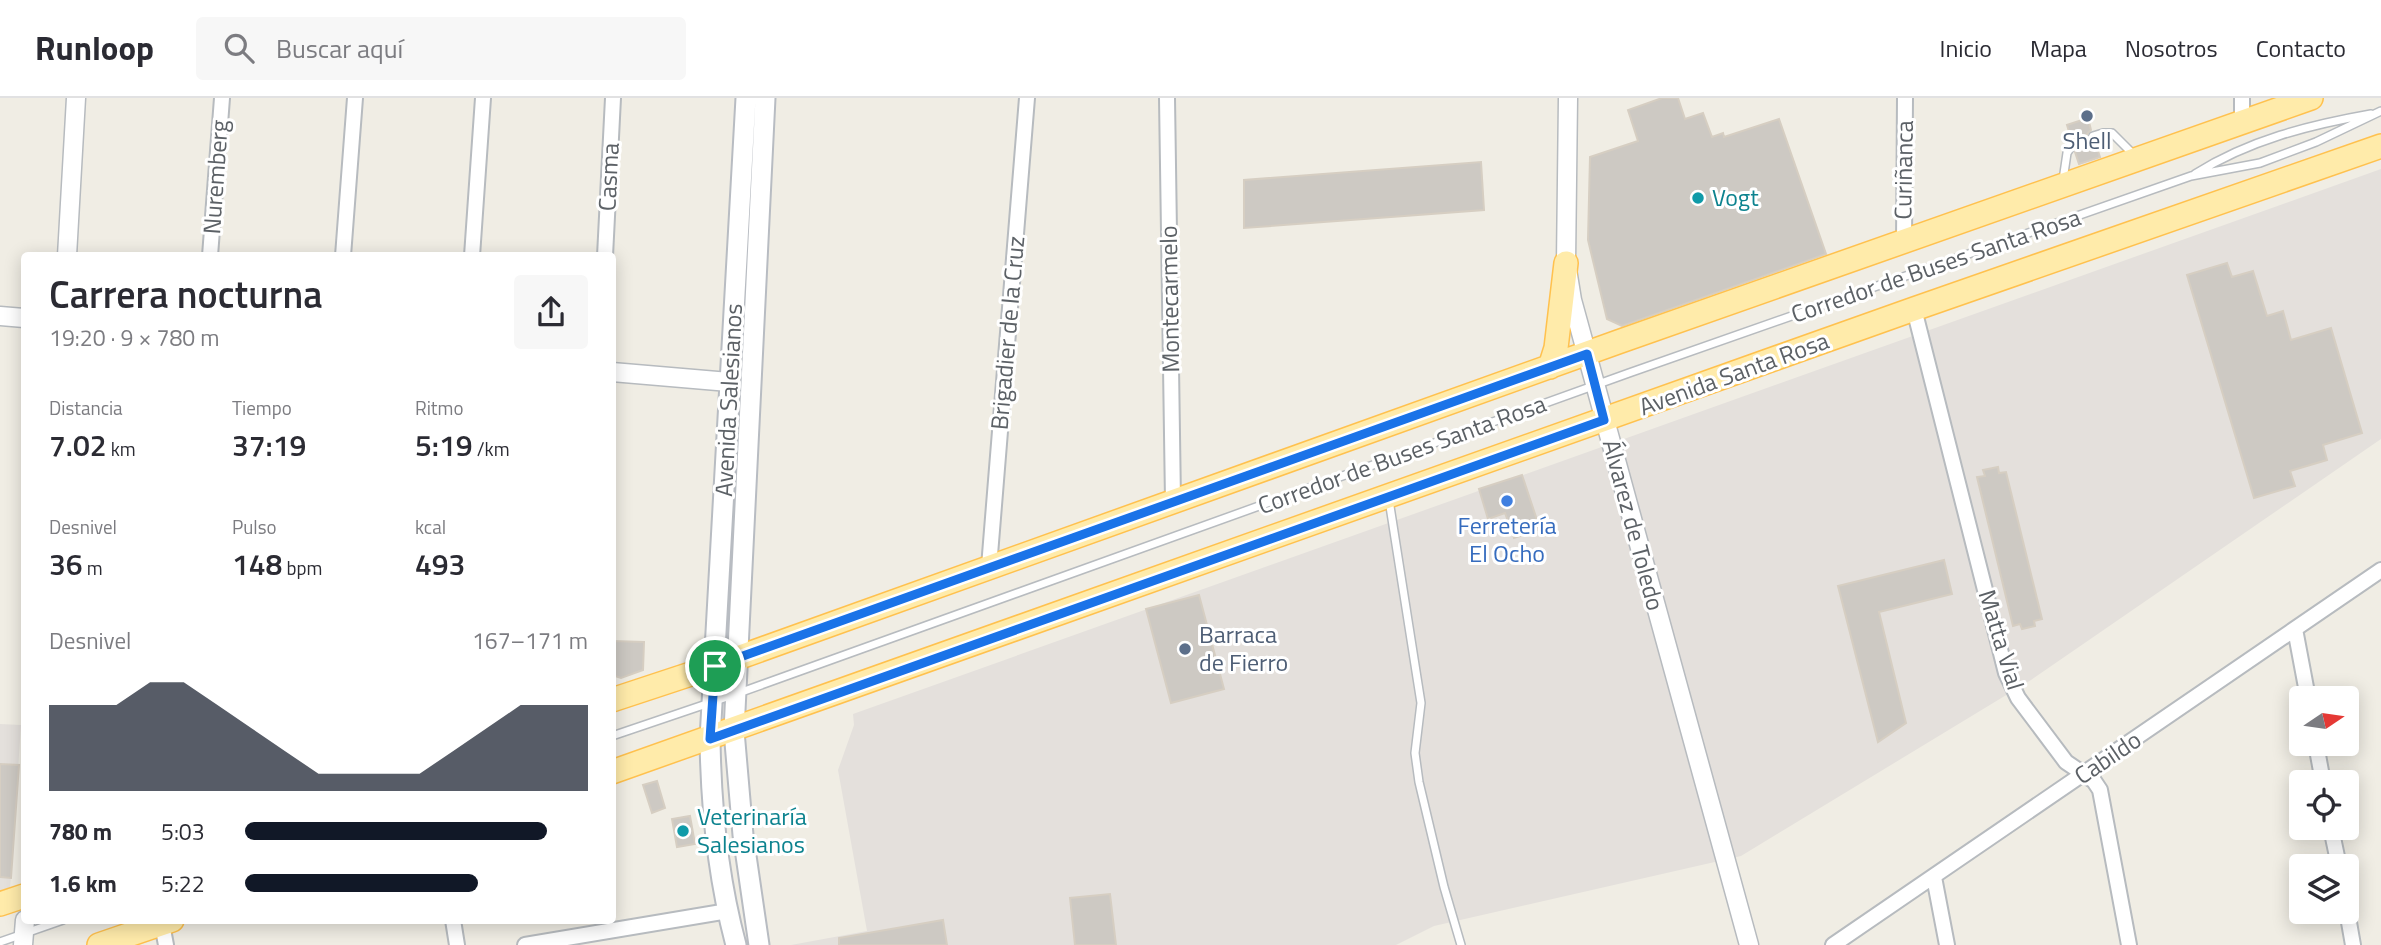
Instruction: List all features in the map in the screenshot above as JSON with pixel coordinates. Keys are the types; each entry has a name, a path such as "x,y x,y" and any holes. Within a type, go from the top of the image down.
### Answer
{"main road":[{"name":"Avenida Salesianos","path":"736,945 714,819 710,739 746,98"},
{"name":"Avenida Salesianos","path":"759,945 743,835 734,731 765,98"},
{"path":"616,699 715,666 1550,366 2311,98"},
{"name":"Avenida Santa Rosa","path":"616,771 734,731 1914,309 2381,146"},
{"path":"1550,366 1556,348 1566,262"},
{"path":"0,904 21,898"},
{"path":"99,945 167,930"}],"street":[{"path":"67,252 76,98"},
{"name":"Nuremberg","path":"210,252 222,98"},
{"path":"343,252 355,98"},
{"path":"472,252 483,98"},
{"name":"Casma","path":"605,252 613,98"},
{"name":"Brigadier de la Cruz","path":"989,568 1027,98"},
{"name":"Montecarmelo","path":"1167,98 1173,501"},
{"name":"Álvarez de Toledo","path":"1568,98 1566,262 1572,300 1749,945"},
{"name":"Curiñanca","path":"1904,242 1905,98"},
{"path":"2242,98 2242,122"},
{"name":"Matta Vial","path":"1914,309 2011,686 2066,762 2094,781 2100,790 2129,945"},
{"path":"0,316 21,318"},
{"path":"616,372 729,382"},
{"name":"Cabildo","path":"1833,945 2381,570"},
{"path":"2295,629 2306,686"},
{"path":"1934,877 1947,945"},
{"path":"525,945 728,911"},
{"path":"454,924 457,945"},
{"path":"2349,924 2353,945"}],"lane":[{"name":"Corredor de Buses Santa Rosa","path":"2191,176 2233,153 2282,134 2380,112"},
{"name":"Corredor de Buses Santa Rosa","path":"616,735 2191,176 2260,163 2316,142 2380,112"},
{"path":"2093,136 2103,132 2112,133 2138,159"},
{"path":"2062,186 2067,153 2073,144"},
{"path":"1388,496 1421,703 1415,753 1419,782 1461,945"},
{"path":"0,942 51,924"}],"shaded area":[{"path":"2381,169 2381,439 2031,680 1741,856 1434,926 1396,945 791,945 867,931 838,770 854,725 853,714"},
{"path":"0,724 21,725 10,889 0,892"}],"building":[{"name":"Vogt","path":"1662,98 1678,98 1685,119 1703,113 1712,137 1723,133 1724,137 1779,119 1826,254 1622,326 1607,319 1588,240 1590,157 1638,141 1628,110"},
{"path":"2088,118 2091,130 2087,138 2095,142 2100,157 2079,164 2075,152 2079,142 2071,138 2067,125"},
{"path":"1481,162 1484,210 1244,228 1244,180"},
{"path":"2227,263 2232,277 2253,271 2267,316 2283,311 2291,340 2331,328 2362,433 2323,445 2327,460 2290,471 2295,486 2254,498 2187,275"},
{"path":"1998,467 1999,473 2006,472 2042,619 2034,621 2035,626 2022,629 2020,624 2013,626 1977,477 1985,476 1983,470"},
{"name":"Ferretería El Ocho","path":"1522,475 1540,529 1514,538 1505,513 1488,519 1479,489"},
{"path":"1944,560 1952,594 1879,612 1906,723 1878,742 1838,586"},
{"name":"Barraca de Fierro","path":"1199,595 1224,689 1171,703 1146,609"},
{"path":"616,641 644,642 643,670 621,678 616,676"},
{"path":"0,764 19,765 11,878 0,877"},
{"path":"657,781 665,808 652,813 643,785"},
{"name":"Veterinaría Salesianos","path":"690,816 695,844 677,847 672,819"},
{"path":"1110,894 1116,945 1075,945 1070,898"},
{"path":"943,920 947,945 839,945 839,938"}],"place":[{"name":"Shell","path":"2087,116"},
{"name":"Vogt","path":"1698,198"},
{"name":"Ferretería El Ocho","path":"1507,501"},
{"name":"Barraca de Fierro","path":"1185,649"},
{"name":"Veterinaría Salesianos","path":"683,831"}],"route":[{"path":"1587,354 1604,420 710,739 715,666 1587,354"}]}
